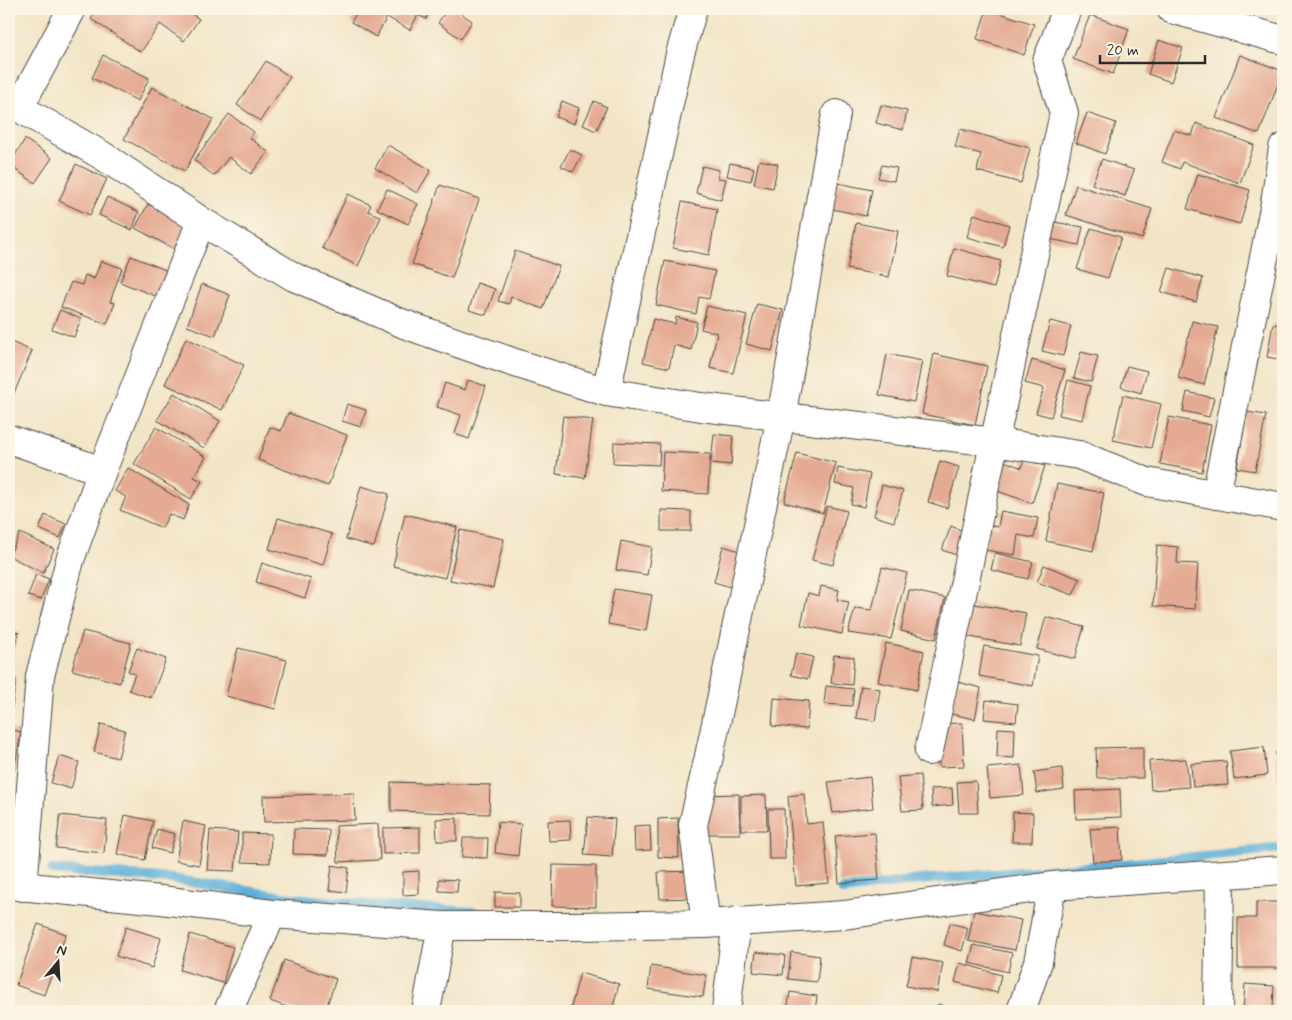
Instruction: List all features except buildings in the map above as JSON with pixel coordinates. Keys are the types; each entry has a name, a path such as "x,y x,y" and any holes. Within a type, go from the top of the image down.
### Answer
{"street":[{"path":"72,9 14,105 103,156 201,221 294,277 404,324 512,362 606,392 781,417 994,442 1079,455 1147,482 1283,507"},
{"path":"606,392 680,54 694,9"},
{"path":"929,751 1064,113 1047,61 1067,9"},
{"path":"1171,9 1283,40"},
{"path":"706,924 693,825 781,417 836,114"},
{"path":"1216,495 1275,203 1283,148"},
{"path":"201,221 102,471 70,560 40,676 29,795 16,886 161,900 272,914 442,926 572,926 706,924 844,915 1052,886 1283,870"},
{"path":"9,439 102,471"},
{"path":"1218,1011 1220,875"},
{"path":"1021,1011 1038,962 1052,886"},
{"path":"228,1011 272,914"},
{"path":"726,1011 737,921"},
{"path":"426,1011 442,926"}],"waterway":[{"path":"843,890 918,880 1136,863 1283,848"},
{"path":"52,870 173,879 291,898 402,908 475,912"}]}
